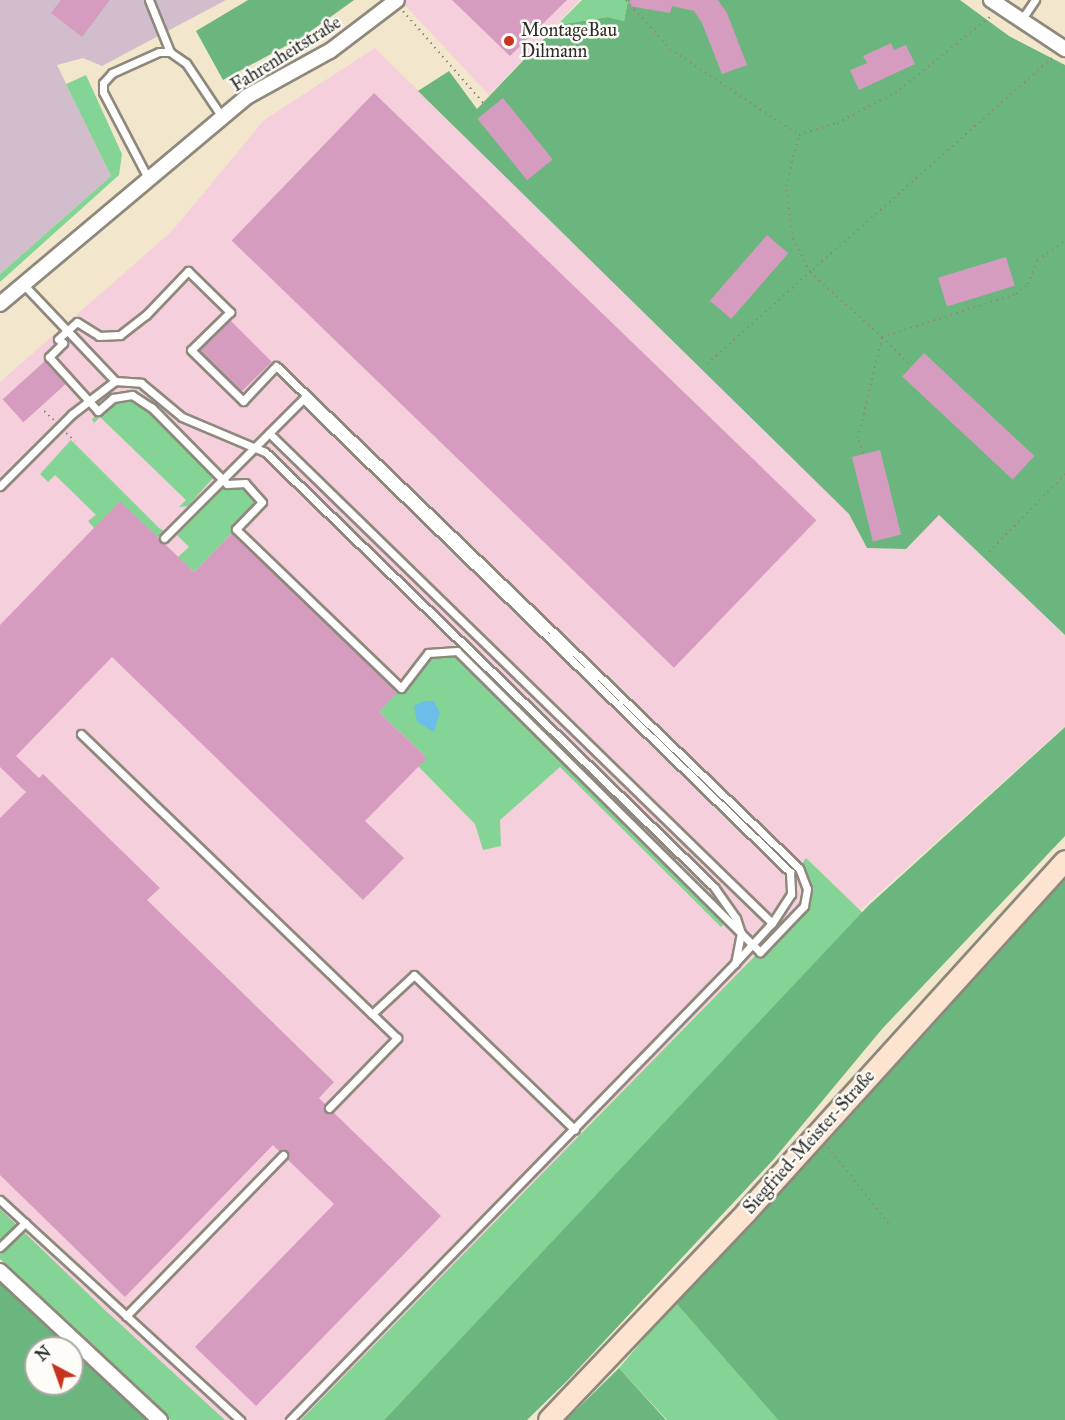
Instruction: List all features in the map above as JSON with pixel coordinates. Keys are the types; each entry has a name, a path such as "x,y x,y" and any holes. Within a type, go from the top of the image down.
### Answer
{"street":[{"name":"Fahrenheitstraße","path":"0,304 248,96 330,51 396,1"},
{"path":"996,4 1020,22 1064,48"},
{"name":"Siegfried-Meister-Straße","path":"549,1420 817,1133 1065,861"},
{"path":"0,1271 160,1420"}],"lane":[{"path":"149,0 170,52 186,63 222,117"},
{"path":"1020,22 1035,0"},
{"path":"149,180 108,102 103,83 112,73 159,52 170,52"},
{"path":"188,271 230,312 191,350 243,401 276,366 799,868 807,889 804,906 760,952 457,651 428,653 401,688 236,529 262,502 244,483 227,484 152,408 132,395 113,398 98,411 87,400 49,357 63,343 58,339 77,322 99,336 120,335 146,315 188,271"},
{"path":"23,284 115,381"},
{"path":"0,486 87,400 115,381 141,382 182,417 265,452 714,888 736,918 741,933 735,963"},
{"path":"164,538 303,399 790,872 790,894 772,923 575,1130 290,1420"},
{"path":"269,433 772,923"},
{"path":"81,734 397,1038 329,1108"},
{"path":"372,1014 414,975 575,1130"},
{"path":"126,1316 283,1155"},
{"path":"0,1200 240,1420"},
{"path":"0,1246 25,1223"}],"path":[{"path":"626,0 670,49 799,135"},
{"path":"396,1 486,106"},
{"path":"799,135 837,123 895,93 996,4"},
{"path":"707,363 1064,48"},
{"path":"799,135 786,186 793,240 810,272 908,363"},
{"path":"882,337 1016,294 1028,284 1037,260 1065,241"},
{"path":"863,453 858,438 882,337"},
{"path":"989,552 1065,474"},
{"path":"817,1133 890,1226"}],"shaded area":[{"path":"0,0 226,0 102,66 83,58 57,65 111,176 0,274"},
{"path":"400,0 580,0 489,95"},
{"path":"375,48 849,514 867,548 906,549 939,515 1065,635 1065,726 857,913 378,1420 194,1420 0,1240 0,382 172,231 264,120"}],"green space":[{"path":"248,0 354,0 304,36 223,80 196,31"},
{"path":"582,0 628,0 624,21 608,17 557,25"},
{"path":"628,0 960,0 1009,36 1065,65 1065,635 939,515 906,549 867,548 849,514 418,91 449,71 477,109 557,25 608,17 624,21"},
{"path":"86,75 122,154 119,175 0,282 0,274 111,176 66,84"},
{"path":"132,395 152,408 211,469 213,478 188,506 179,507 186,500 100,417 94,423 92,419 113,398"},
{"path":"71,440 164,531 158,537 94,528 88,521 96,515 55,475 48,482 40,474"},
{"path":"245,483 262,502 194,572 178,557 189,547 177,535 227,484"},
{"path":"457,651 728,920 721,927 560,767 500,820 501,846 483,850 475,824 418,766 426,757 379,712 428,653"},
{"path":"1065,727 1065,836 882,1029 774,1159 567,1381 527,1420 384,1420 869,905"},
{"path":"806,858 863,913 384,1420 301,1420 804,906 807,889 799,868"},
{"path":"1065,868 1065,1420 778,1420 675,1302"},
{"path":"0,1209 106,1311 225,1420 171,1420 0,1259"},
{"path":"0,1281 59,1336 24,1336 24,1396 84,1396 84,1359 149,1420 0,1420"},
{"path":"675,1302 778,1420 667,1420 619,1368"},
{"path":"619,1368 666,1420 566,1420"}],"water":[{"path":"424,701 434,701 440,713 434,732 417,722 414,706"}],"building":[{"path":"61,0 110,0 82,37 51,13"},
{"name":"MontageBau Dilmann","path":"452,0 567,0 510,56"},
{"path":"630,0 718,0 727,13 747,65 722,74 702,23 694,11 672,6 670,13 629,6"},
{"path":"891,43 894,50 906,45 915,64 859,90 850,70 867,63 863,56"},
{"path":"374,93 816,520 674,668 232,240"},
{"path":"503,98 553,159 527,180 477,119"},
{"path":"767,235 788,253 731,319 710,301"},
{"path":"1006,257 1015,286 947,306 938,278"},
{"path":"230,320 272,362 241,392 200,350"},
{"path":"924,353 1034,456 1013,479 902,376"},
{"path":"45,361 66,384 23,422 3,399"},
{"path":"880,450 901,534 873,541 852,457"},
{"path":"120,501 194,572 232,533 398,692 379,712 427,758 365,821 404,858 363,900 112,657 16,756 39,778 43,774 160,888 147,900 334,1082 319,1098 325,1104 325,1112 333,1112 441,1216 256,1406 195,1347 334,1204 287,1159 286,1151 279,1151 273,1145 125,1297 0,1175 0,818 26,792 0,767 0,625"}],"place":[{"name":"MontageBau Dilmann","path":"509,41"}]}
